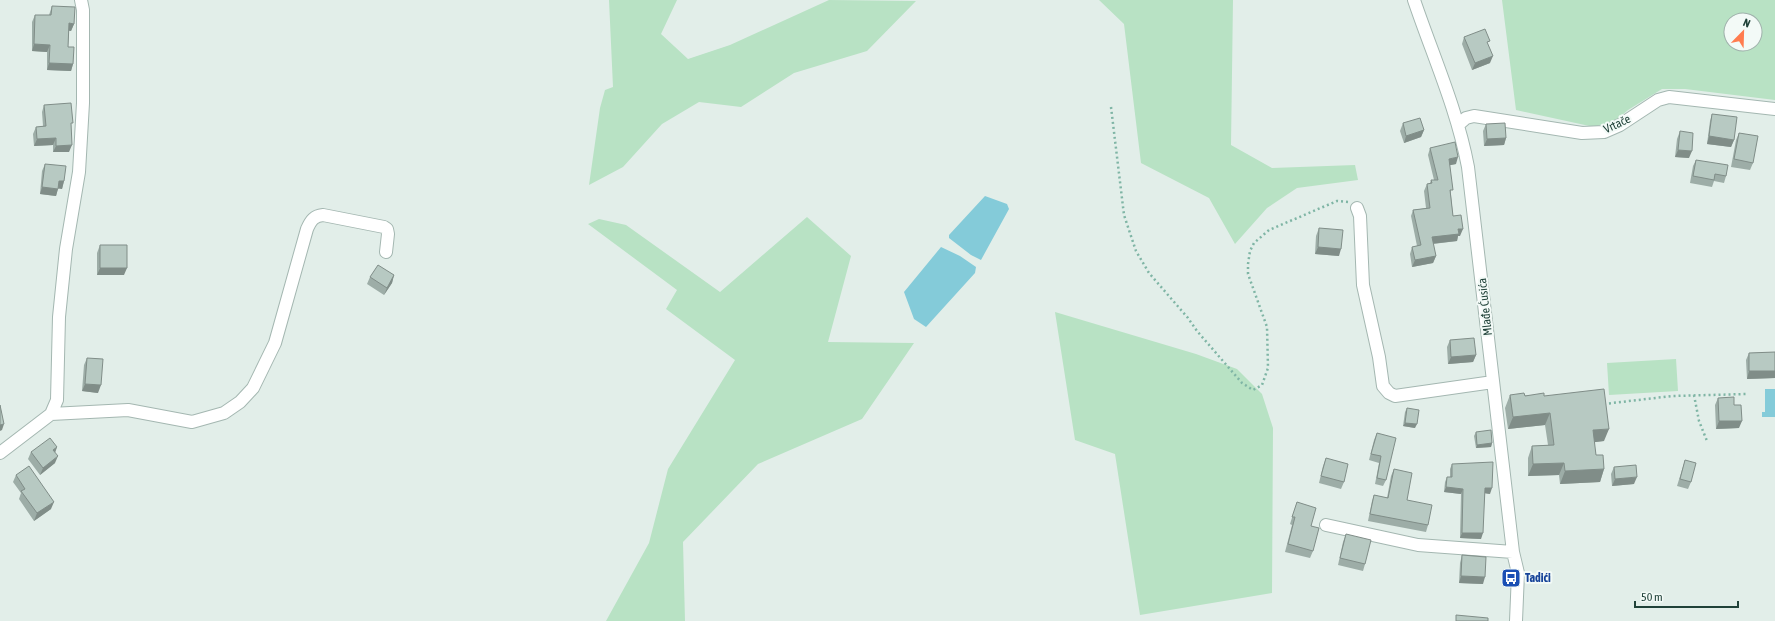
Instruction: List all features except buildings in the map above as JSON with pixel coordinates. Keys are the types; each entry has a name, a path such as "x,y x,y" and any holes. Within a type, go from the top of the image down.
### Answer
{"street":[{"path":"0,453 50,414 57,400 59,317 66,249 79,172 83,102 83,10 81,0"},
{"name":"Mlađe Ćusića","path":"1414,0 1448,92 1468,167 1513,552 1518,573 1516,621"},
{"name":"Vrtače","path":"1458,125 1466,118 1474,116 1582,133 1604,132 1620,125 1658,100 1669,97 1775,109"},
{"path":"1357,208 1360,216 1363,285 1380,357 1383,386 1389,393 1395,396 1493,382"},
{"path":"50,414 128,410 192,422 224,413 240,402 253,388 275,343 307,229 311,220 316,216 323,215 384,227 387,229 388,234 386,252"},
{"path":"1326,525 1418,545 1513,552"}],"path":[{"path":"1112,107 1124,215 1136,252 1149,273 1188,318 1197,331 1242,383 1253,390 1262,385 1268,368 1267,327 1248,274 1248,264 1254,243 1269,230 1337,200 1345,200 1357,208"},
{"path":"1602,397 1603,404 1672,396 1747,394"},
{"path":"1694,395 1699,421 1707,441"}],"green space":[{"path":"609,0 677,0 661,34 688,59 730,45 829,0 916,1 867,51 794,73 741,107 699,102 662,124 623,167 589,185 600,108 605,90 613,87"},
{"path":"1099,0 1233,0 1231,145 1272,168 1355,165 1358,180 1297,188 1267,208 1235,244 1209,198 1141,163 1124,24"},
{"path":"1502,0 1775,0 1775,100 1685,89 1662,89 1628,110 1615,121 1594,127 1516,110"},
{"path":"807,217 851,256 828,342 914,343 862,419 758,464 683,542 685,621 606,621 649,543 668,469 735,360 666,309 677,290 588,224 599,219 626,225 720,292"},
{"path":"1055,312 1196,354 1237,369 1262,394 1273,428 1272,593 1140,615 1115,454 1075,440"},
{"path":"1676,359 1678,391 1609,395 1607,363"}],"water":[{"path":"985,196 1007,204 1009,209 981,260 971,255 949,238 949,235"},
{"path":"941,247 960,256 976,267 975,273 926,327 914,319 904,292"},
{"path":"1765,389 1775,389 1775,417 1762,417 1762,412 1765,412"}],"place":[{"name":"Tadići","path":"1511,578"}]}
